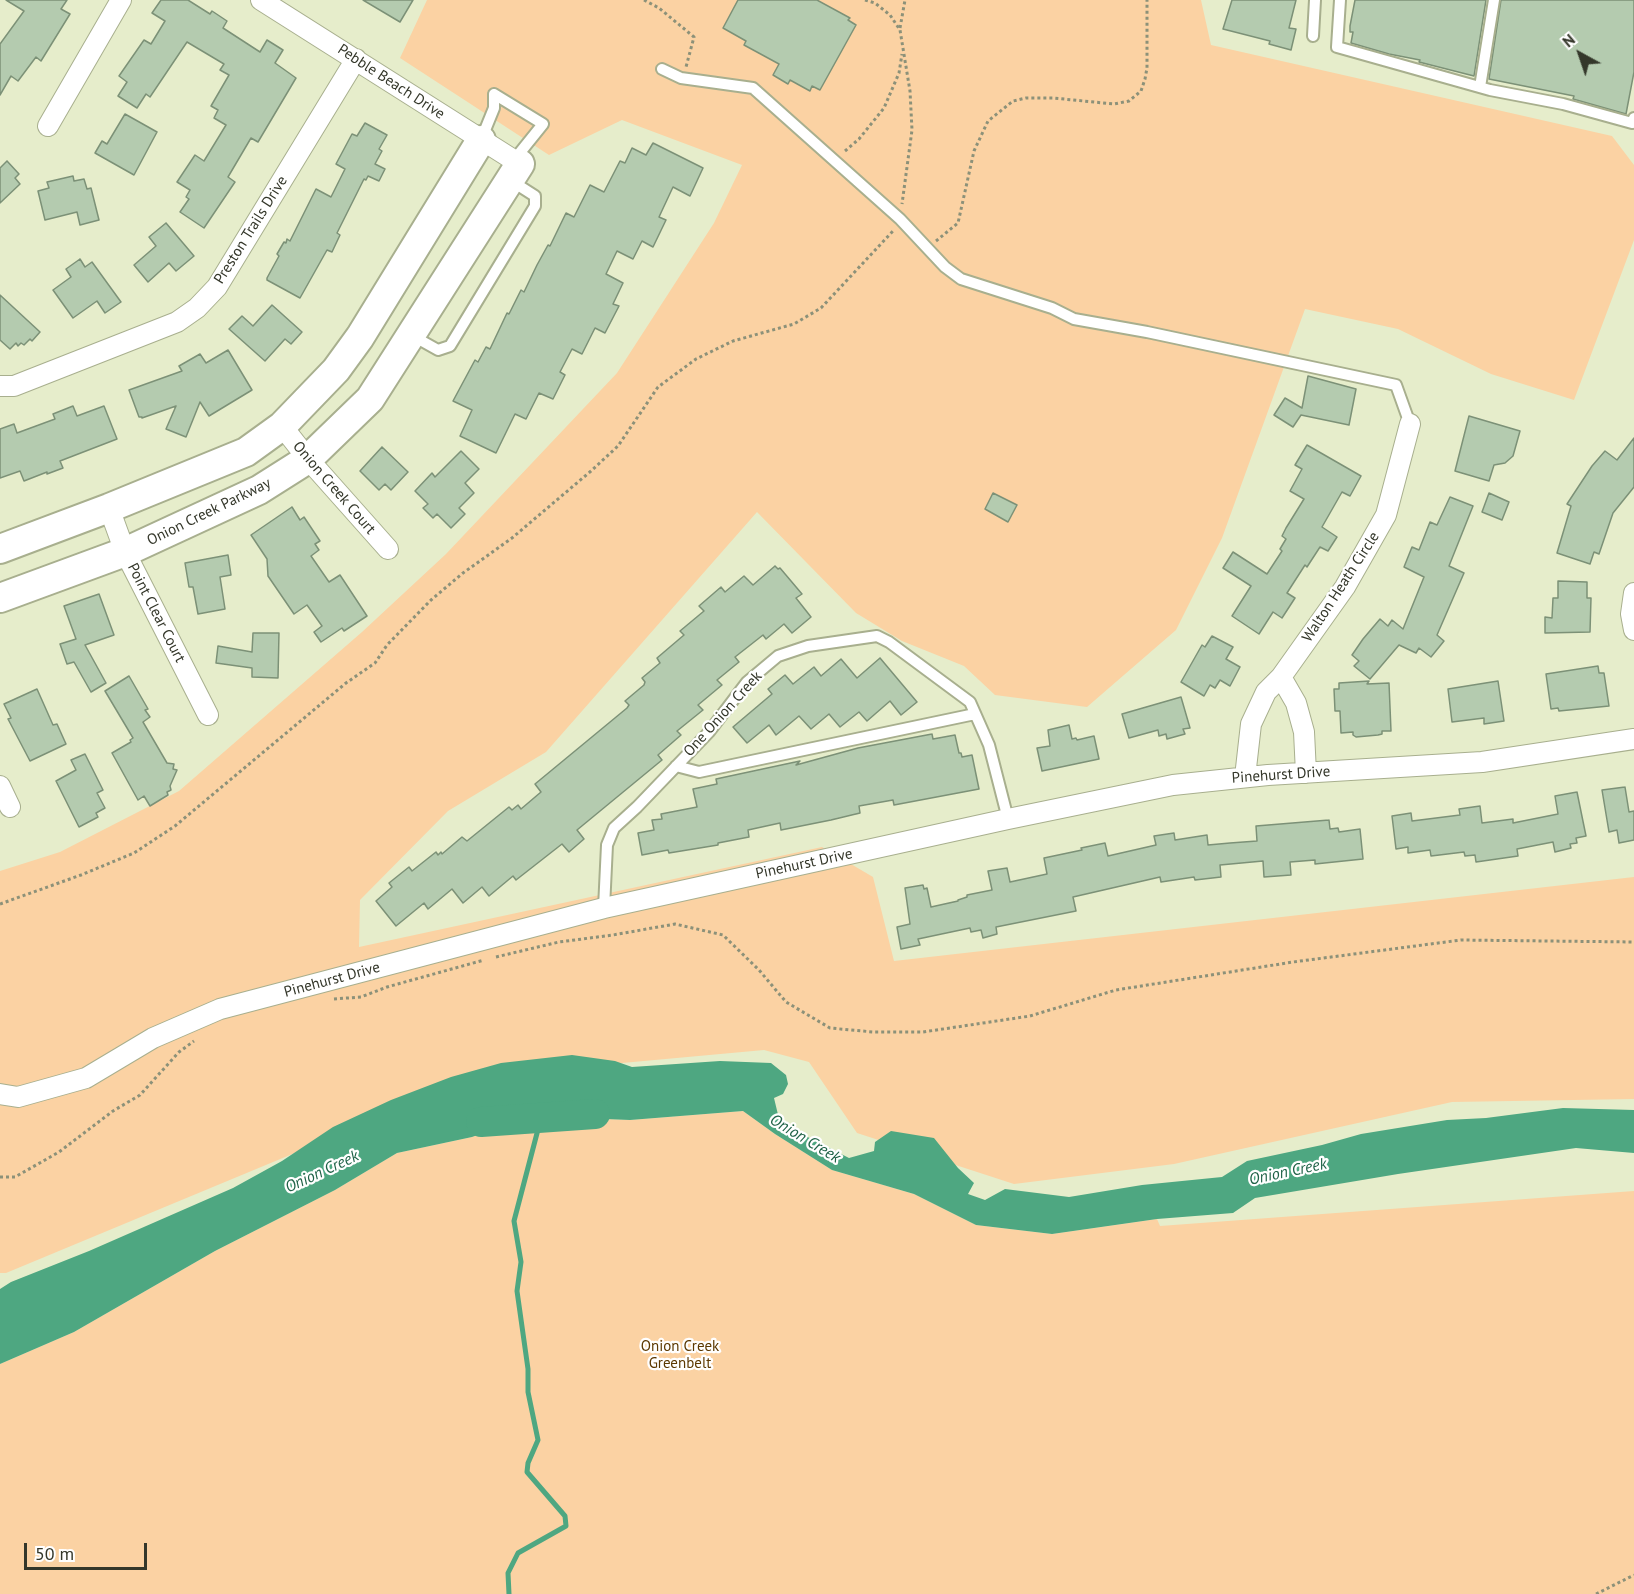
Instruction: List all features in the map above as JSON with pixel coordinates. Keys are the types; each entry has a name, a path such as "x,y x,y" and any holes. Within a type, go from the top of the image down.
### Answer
{"street":[{"path":"48,126 121,0"},
{"name":"Pebble Beach Drive","path":"261,0 481,140 514,168"},
{"name":"Preston Trails Drive","path":"0,386 14,386 155,331 177,322 197,308 217,286 356,59"},
{"path":"0,549 109,508 246,452 282,426 336,370 360,337 481,140"},
{"name":"Onion Creek Parkway","path":"0,598 125,552 259,490 308,459 370,399 514,168"},
{"name":"Walton Heath Circle","path":"1245,777 1251,724 1266,692 1281,677 1345,587 1386,516 1410,424"},
{"name":"Onion Creek Court","path":"282,426 308,459 388,549"},
{"name":"Point Clear Court","path":"109,508 125,552 208,716"},
{"path":"1634,593 1631,614 1634,630"},
{"path":"1281,677 1296,703 1304,732 1306,773"},
{"name":"Pinehurst Drive","path":"0,1094 18,1097 86,1078 153,1038 220,1009 604,908 1008,819 1173,785 1245,777 1482,762 1634,739"},
{"path":"0,786 10,807"}],"lane":[{"path":"1313,36 1315,0"},
{"path":"1340,0 1336,47 1480,87 1563,104 1632,123 1634,118"},
{"path":"1480,87 1494,0"},
{"path":"662,69 681,78 753,88 900,219 945,267 961,279 1052,308 1074,319 1147,332 1396,385 1410,424"},
{"path":"411,335 438,350 450,346 535,206 535,196 514,168 543,124 494,94 494,108 481,140"},
{"name":"One Onion Creek","path":"604,908 607,845 614,828 709,732 747,682 778,656 808,646 877,636 970,702 989,746 1008,819"},
{"path":"676,766 699,772 975,714"}],"path":[{"path":"644,0 659,8 694,36 688,65 681,78"},
{"path":"865,0 875,3 890,15 900,30"},
{"path":"0,904 134,853 176,826 346,683 375,663 387,645 431,600 463,573 512,538 591,471 618,446 658,387 696,359 733,341 794,324 821,309 901,223 912,130 910,91 900,30 904,0"},
{"path":"927,248 958,223 974,151 988,121 1013,101 1026,98 1053,98 1114,104 1129,101 1140,91 1147,68 1147,0"},
{"path":"834,160 859,138 884,108 899,74 902,48"},
{"path":"331,999 361,997 387,987 489,958 559,942 675,924 723,935 759,970 786,1002 830,1028 873,1032 923,1032 1030,1016 1116,990 1293,962 1461,940 1634,942"},
{"path":"0,1177 15,1177 60,1152 112,1111 140,1095 179,1052 198,1038"},
{"path":"1596,1594 1634,1575"}],"green space":[{"path":"427,0 1201,0 1211,45 1612,136 1634,165 1634,240 1574,400 1491,374 1398,329 1305,309 1222,538 1176,630 1087,707 995,695 964,666 902,641 856,613 757,512 546,752 448,811 360,900 359,947 822,847 873,877 894,961 1634,877 1634,1099 1452,1102 1174,1164 1014,1184 857,1133 809,1062 764,1050 480,1076 6,1273 0,1273 0,871 60,852 179,791 362,632 446,554 617,373 714,223 742,165 622,120 549,155 400,58"},
{"name":"Onion Creek Greenbelt","path":"743,1111 832,1170 914,1194 976,1225 1052,1234 1157,1219 1160,1226 1634,1191 1634,1594 0,1594 0,1364 74,1332 215,1251 335,1190 397,1153 472,1137 530,1116 630,1120"}],"water":[{"path":"572,1055 615,1061 632,1067 720,1061 771,1063 786,1075 788,1084 783,1094 774,1098 780,1123 849,1158 874,1151 875,1142 891,1131 934,1138 958,1168 974,1183 968,1194 985,1200 1005,1189 1069,1197 1142,1185 1222,1177 1247,1161 1361,1134 1447,1120 1486,1118 1563,1108 1634,1110 1634,1153 1576,1148 1255,1198 1233,1213 1157,1219 1052,1234 976,1225 914,1194 832,1170 743,1111 630,1120 530,1116 472,1137 397,1153 335,1190 215,1251 74,1332 0,1364 0,1289 11,1282 89,1251 233,1188 282,1161 333,1127 391,1100 451,1077 501,1063"}],"building":[{"path":"6,0 67,0 61,9 70,14 41,61 36,57 18,81 11,76 0,95 0,44 24,11"},
{"path":"161,0 188,0 210,14 212,11 227,21 223,28 260,52 267,40 283,50 275,63 296,78 258,142 251,138 228,177 235,182 204,228 180,212 189,199 186,197 190,190 177,182 195,155 204,161 226,125 214,118 218,110 211,106 229,75 220,70 224,64 187,42 150,97 146,94 137,108 118,96 127,82 119,76 144,40 151,44 165,21 152,13"},
{"path":"363,0 413,0 400,22"},
{"path":"738,0 817,0 850,18 848,20 856,25 820,90 812,86 810,91 790,80 788,84 773,75 779,64 744,45 746,41 723,28"},
{"path":"1232,0 1296,0 1289,28 1296,29 1291,50 1269,44 1270,41 1223,29"},
{"path":"1355,0 1486,0 1474,76 1351,43 1353,32 1350,32 1350,26"},
{"path":"1501,0 1634,0 1634,72 1626,114 1573,99 1574,96 1489,79"},
{"path":"125,114 157,132 134,175 95,153 102,141 107,144"},
{"path":"365,123 387,135 379,149 382,151 375,164 385,169 379,181 368,176 366,180 364,179 337,233 340,235 332,252 327,250 300,298 267,278 279,256 277,254 287,239 290,241 316,189 331,197 345,169 336,164 352,134 357,136"},
{"path":"653,143 703,168 690,196 673,187 659,217 666,220 653,247 642,241 633,259 617,251 606,274 623,283 613,304 619,306 605,333 595,328 582,354 572,349 560,372 565,375 553,399 539,393 526,419 515,414 496,453 460,436 472,410 453,401 475,360 478,362 486,347 490,349 507,313 509,314 521,290 524,292 566,213 574,217 590,185 604,192 620,161 625,163 632,148 646,155"},
{"path":"7,161 19,174 15,178 20,184 0,203 0,168"},
{"path":"73,176 74,181 84,179 87,189 91,188 99,220 80,225 77,212 45,220 38,191 49,188 47,182"},
{"path":"166,223 194,256 176,271 169,263 148,282 134,265 156,246 149,237"},
{"path":"80,259 85,267 92,262 121,302 105,313 97,301 73,318 53,290 71,277 66,269"},
{"path":"0,295 40,332 32,341 30,339 24,345 21,343 18,346 16,343 10,349 0,340"},
{"path":"272,305 302,332 291,344 285,339 265,361 229,329 242,316 253,326"},
{"path":"228,350 252,390 209,416 200,402 186,437 166,429 176,406 142,418 139,417 129,390 182,371 179,366 200,354 206,363"},
{"path":"1308,376 1356,389 1349,425 1301,415 1293,427 1274,415 1285,398 1302,408"},
{"path":"73,406 77,416 104,406 117,439 60,461 63,468 47,474 47,472 24,481 20,471 0,478 0,429 14,424 17,433 55,419 53,414"},
{"path":"1469,416 1520,431 1513,456 1505,463 1494,465 1489,481 1455,471"},
{"path":"1634,438 1634,487 1613,513 1599,554 1594,552 1590,564 1557,553 1571,506 1567,504 1592,466 1605,451 1617,460"},
{"path":"1307,445 1361,476 1350,496 1342,492 1322,527 1337,537 1328,551 1320,547 1307,567 1305,565 1287,593 1295,598 1282,618 1273,612 1259,634 1232,616 1251,586 1223,568 1233,552 1267,574 1282,551 1280,549 1286,539 1282,536 1304,499 1290,491 1302,469 1295,465"},
{"path":"382,447 408,472 391,490 385,484 379,490 360,471"},
{"path":"461,451 479,469 465,483 474,493 459,508 465,514 451,528 437,514 433,518 423,508 428,504 415,491 432,473 435,477"},
{"path":"993,493 1017,505 1008,522 985,509"},
{"path":"1489,493 1509,502 1502,520 1482,512"},
{"path":"1450,497 1473,506 1449,566 1464,573 1437,635 1444,641 1431,657 1419,648 1416,653 1399,645 1370,679 1354,666 1359,661 1352,655 1380,619 1388,626 1392,620 1403,629 1424,577 1404,567 1412,547 1419,550 1430,522 1437,525"},
{"path":"292,507 300,520 304,517 320,541 315,544 319,550 311,556 329,582 340,575 367,616 344,631 342,628 321,642 314,632 322,626 307,605 294,614 268,576 267,559 251,535"},
{"path":"228,555 231,575 220,577 225,609 198,614 193,587 189,587 185,563"},
{"path":"775,566 780,568 802,594 796,598 811,617 792,633 784,624 766,639 763,635 735,657 739,662 717,680 722,685 698,705 703,710 677,731 681,735 658,755 662,760 577,830 584,839 569,852 562,844 516,880 513,876 489,896 482,887 463,903 452,889 428,909 424,903 396,926 376,901 392,887 389,883 409,867 412,871 436,852 438,855 441,852 442,854 462,837 467,841 509,807 512,810 518,805 521,809 541,792 535,784 627,708 629,705 625,701 644,685 642,678 660,663 657,658 684,635 680,631 704,611 699,606 721,587 725,592 744,576 753,585"},
{"path":"1558,581 1587,582 1587,598 1591,598 1590,632 1545,633 1545,617 1552,618 1553,598 1558,598"},
{"path":"99,594 114,635 85,645 106,683 91,692 74,662 67,664 60,644 76,639 64,606"},
{"path":"253,633 279,633 278,678 252,677 252,668 216,663 218,646 252,652"},
{"path":"1212,636 1233,647 1226,659 1240,667 1230,686 1220,680 1215,688 1210,685 1204,696 1181,682 1202,645 1205,647"},
{"path":"880,658 917,702 901,715 890,701 867,721 859,712 840,727 829,714 811,729 799,716 776,735 769,725 747,743 733,727 772,694 768,689 785,675 793,684 814,667 821,676 841,659 857,678"},
{"path":"1598,666 1599,673 1604,673 1609,706 1559,711 1558,708 1551,709 1546,674"},
{"path":"129,676 148,709 145,710 150,717 143,722 167,763 174,764 173,769 177,770 170,786 171,790 167,792 168,795 150,806 144,796 138,800 112,753 131,742 133,738 105,691"},
{"path":"1369,681 1367,684 1389,683 1391,731 1356,737 1353,732 1341,733 1340,711 1335,711 1334,689 1339,689 1339,683"},
{"path":"1498,681 1504,721 1484,724 1484,718 1452,722 1448,689"},
{"path":"37,689 53,725 57,724 66,744 30,761 8,719 11,718 4,704"},
{"path":"1181,697 1190,728 1183,729 1185,734 1167,739 1166,734 1159,736 1158,730 1129,738 1122,714"},
{"path":"1069,725 1072,739 1094,736 1099,759 1042,771 1037,748 1050,746 1048,730"},
{"path":"932,734 933,739 955,735 962,757 972,755 979,789 894,805 893,800 859,806 860,813 831,820 781,830 780,823 748,830 749,837 718,843 718,845 642,855 638,833 654,830 652,820 662,819 661,814 697,807 693,789 717,784 716,779 800,761 796,765 858,748"},
{"path":"85,754 103,790 97,793 105,808 96,813 98,817 79,827 56,781 76,770 71,760"},
{"path":"1625,787 1629,812 1634,811 1634,840 1619,843 1617,830 1609,832 1602,790"},
{"path":"1577,792 1586,836 1576,838 1577,843 1570,844 1571,848 1555,852 1553,842 1517,849 1518,856 1476,862 1475,855 1465,856 1464,852 1431,856 1430,850 1408,853 1408,847 1396,849 1392,816 1411,813 1412,821 1460,815 1459,809 1480,806 1482,823 1513,819 1513,823 1558,814 1555,796"},
{"path":"1329,820 1330,829 1338,828 1339,832 1360,829 1363,859 1315,864 1315,860 1290,862 1291,875 1264,877 1263,861 1220,865 1221,877 1195,880 1194,877 1161,882 1160,877 1073,897 1076,911 996,927 997,934 983,938 981,930 971,932 970,928 918,939 920,945 901,949 897,927 910,924 905,888 923,885 924,889 927,888 931,907 958,901 967,895 992,890 988,871 1007,868 1010,882 1047,874 1044,858 1082,850 1081,848 1105,843 1108,856 1156,845 1154,836 1174,833 1175,840 1207,835 1208,845 1257,841 1256,826"}],"waterway":[{"name":"Onion Creek","path":"481,1122 595,1114"},
{"path":"509,1594 508,1573 518,1553 566,1526 565,1516 527,1472 528,1463 538,1440 528,1392 528,1369 517,1291 521,1262 514,1221 541,1118"}]}
